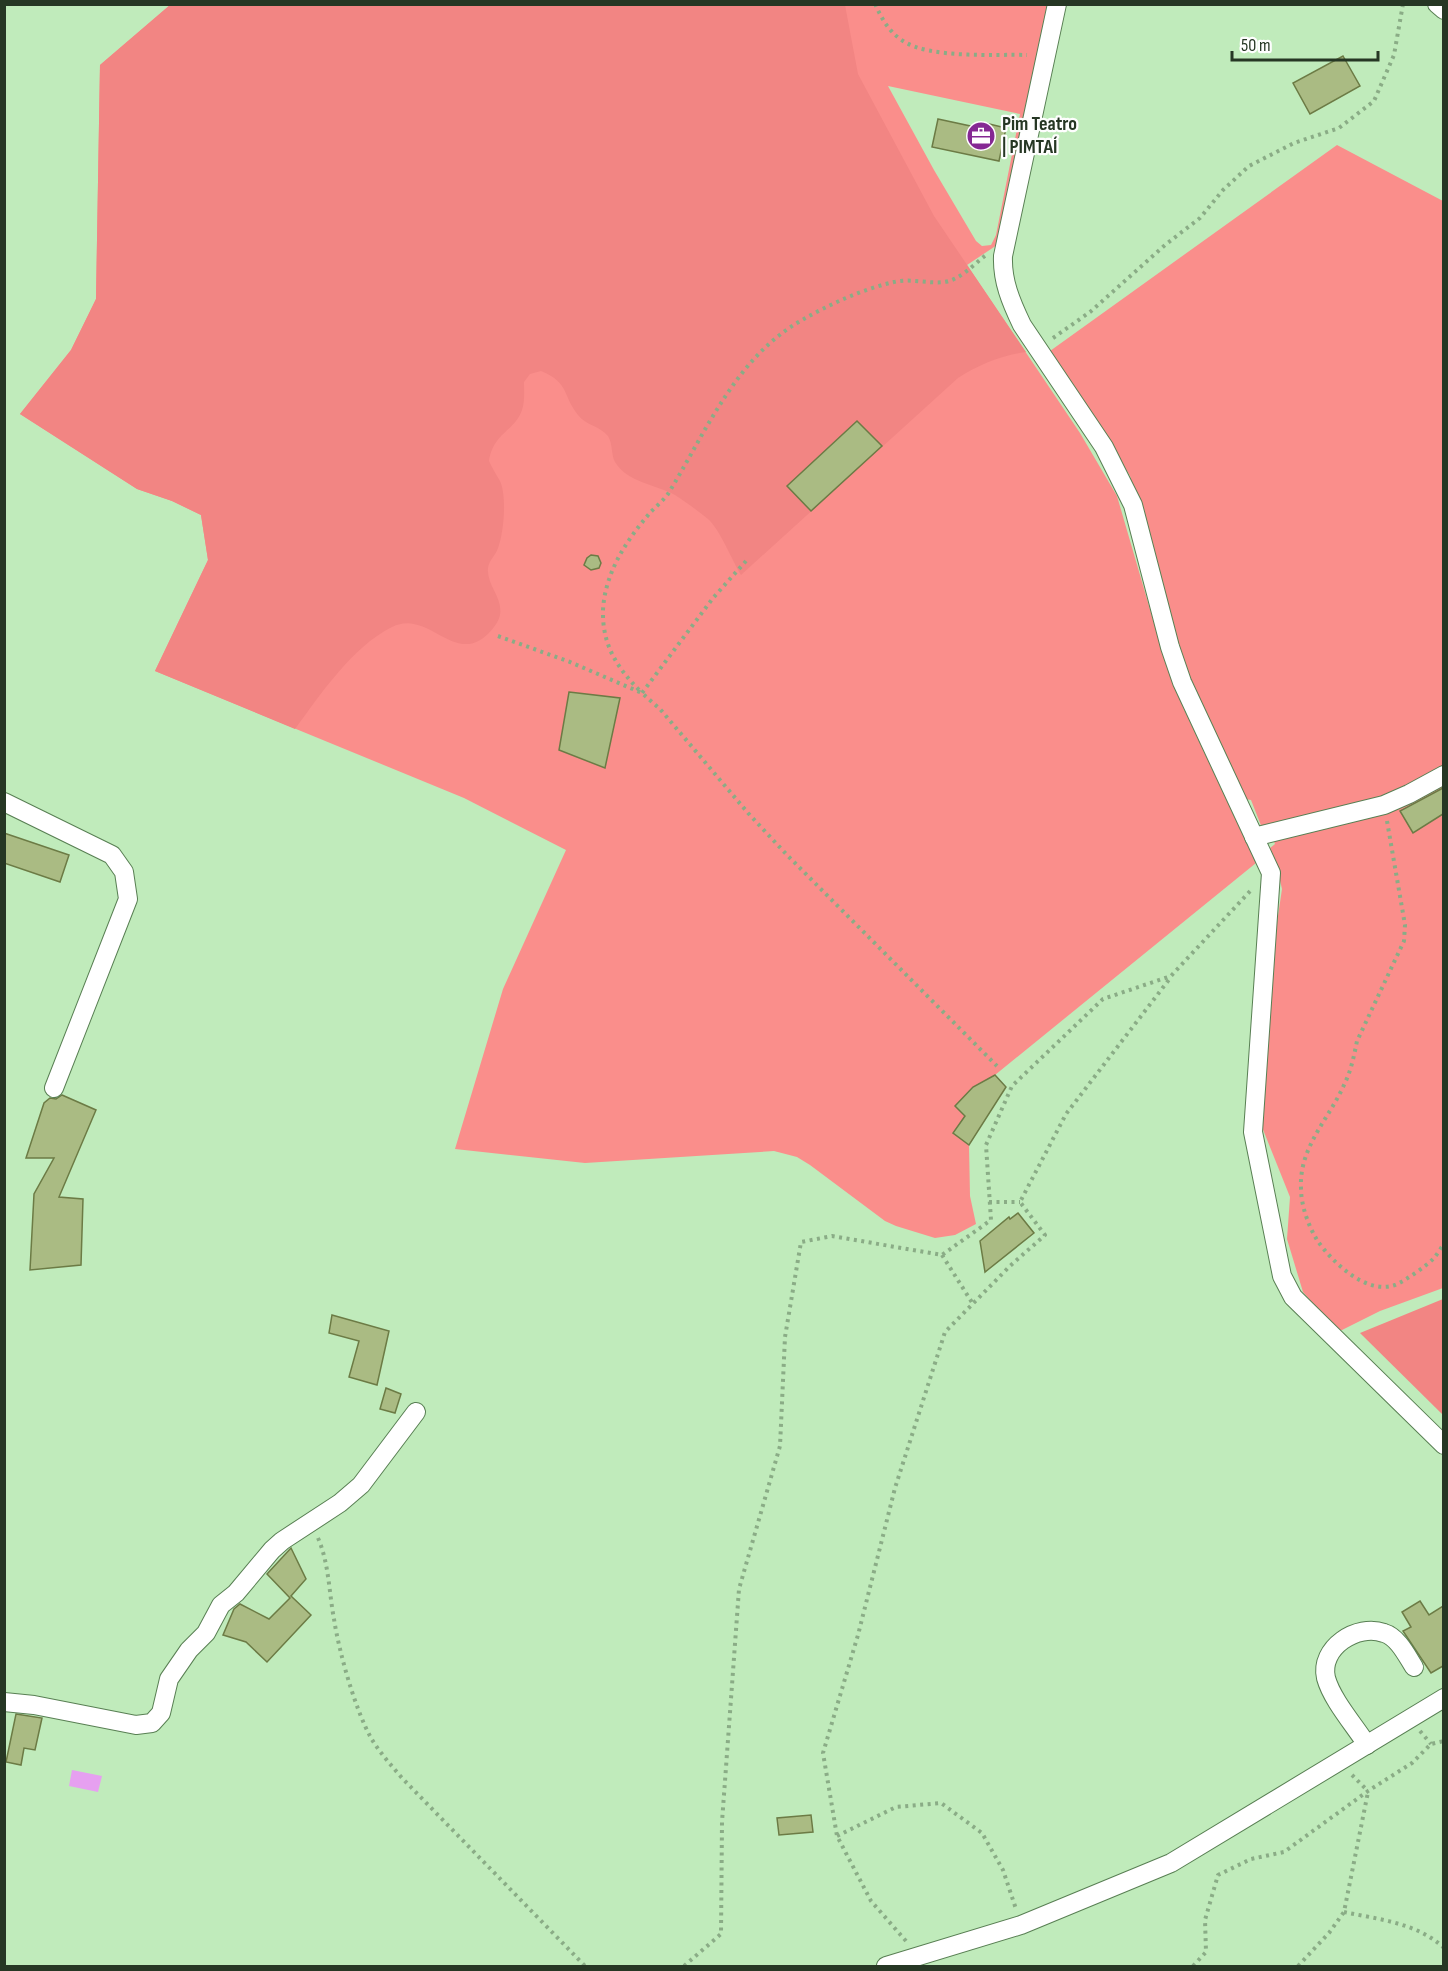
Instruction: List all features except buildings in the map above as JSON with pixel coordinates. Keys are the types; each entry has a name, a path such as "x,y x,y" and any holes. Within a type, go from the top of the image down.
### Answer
{"street":[{"path":"1057,4 1006,241 1003,270 1006,288 1022,325 1104,447 1133,505 1170,647 1182,682 1271,873 1253,1132 1282,1276 1293,1297 1443,1445"},
{"path":"1437,4 1443,10"},
{"path":"1254,837 1384,805 1443,775"},
{"path":"4,802 112,855 124,872 128,899 54,1088"},
{"path":"4,1702 34,1705 136,1725 152,1724 161,1713 170,1679 189,1650 206,1633 221,1605 236,1593 272,1550 362,1485 416,1412"},
{"path":"1367,1745 1332,1692 1326,1677 1328,1656 1347,1636 1368,1631 1385,1633 1394,1639 1414,1667"},
{"path":"886,1966 1022,1925 1171,1863 1443,1698"}],"path":[{"path":"875,4 885,24 894,34 916,48 943,53 1046,55"},
{"path":"1037,349 1090,312 1165,245 1200,218 1223,190 1249,166 1294,143 1339,128 1374,101 1394,55 1403,4"},
{"path":"997,1066 787,855 748,813 660,709 618,667 606,644 603,632 603,609 611,573 618,558 635,532 666,496 694,447 751,360 776,336 836,303 895,282 917,280 943,282 954,279 1006,241"},
{"path":"642,693 720,589 746,561"},
{"path":"498,636 581,666 642,693"},
{"path":"1384,805 1405,925 1404,941 1357,1041 1344,1085 1310,1145 1301,1178 1302,1199 1313,1233 1327,1252 1355,1277 1370,1284 1389,1286 1402,1281 1433,1258 1443,1244"},
{"path":"1020,1202 1066,1114 1171,976 1248,893 1271,873"},
{"path":"684,1966 721,1934 723,1822 739,1589 780,1446 785,1337 801,1242 832,1236 942,1255 991,1220 986,1145 1012,1086 1103,999 1171,976"},
{"path":"989,1202 1020,1202"},
{"path":"919,1956 871,1901 837,1836 824,1753 858,1635 895,1488 945,1332 1010,1266 1046,1235 1020,1202"},
{"path":"942,1255 973,1304"},
{"path":"310,1522 322,1551 334,1623 344,1662 361,1716 380,1751 402,1778 585,1966"},
{"path":"1193,1966 1206,1952 1204,1920 1218,1875 1251,1859 1284,1852 1368,1791 1412,1763 1431,1744 1443,1741"},
{"path":"1338,1763 1368,1791"},
{"path":"1298,1966 1329,1933 1344,1912 1368,1791"},
{"path":"837,1836 896,1808 941,1803 982,1833 1003,1869 1022,1925"},
{"path":"1344,1912 1401,1924 1436,1940 1443,1948"}],"shaded area":[{"path":"170,5 1049,5 997,245 967,265 1080,433 1117,496 1156,630 1183,707 1256,863 995,1075 1006,1087 969,1145 970,1196 976,1224 955,1235 935,1238 896,1226 885,1221 797,1157 774,1151 585,1163 455,1149 503,989 566,850 464,798 155,671 208,560 201,515 172,501 137,489 20,414 71,350 96,299 100,65","holes":["888,86 1020,114 996,235 991,245 982,246 976,241 934,170"]},
{"path":"170,5 845,5 858,74 934,216 1026,352 990,361 958,378 741,575 721,537 708,519 675,495 634,479 620,469 615,462 608,436 581,418 557,380 541,371 530,374 524,382 524,403 519,417 499,438 489,461 500,481 504,505 500,541 488,568 488,576 500,611 499,619 494,627 481,640 468,644 456,642 419,625 406,623 392,627 364,646 338,672 295,729 155,671 208,560 201,515 172,501 137,489 20,414 71,350 96,299 100,65"},
{"path":"1337,145 1443,201 1443,1288 1380,1311 1338,1332 1303,1292 1287,1239 1290,1197 1262,1127 1272,956 1282,889 1270,848 1275,844 1268,826 1262,828 1251,800 1245,799 1183,665 1130,476 1097,421 1050,351"},
{"path":"1443,1299 1443,1415 1360,1333"},
{"path":"72,1770 102,1776 98,1792 69,1786"}],"place":[{"name":"Pim Teatro | PIMTAÍ","path":"981,136"}]}
